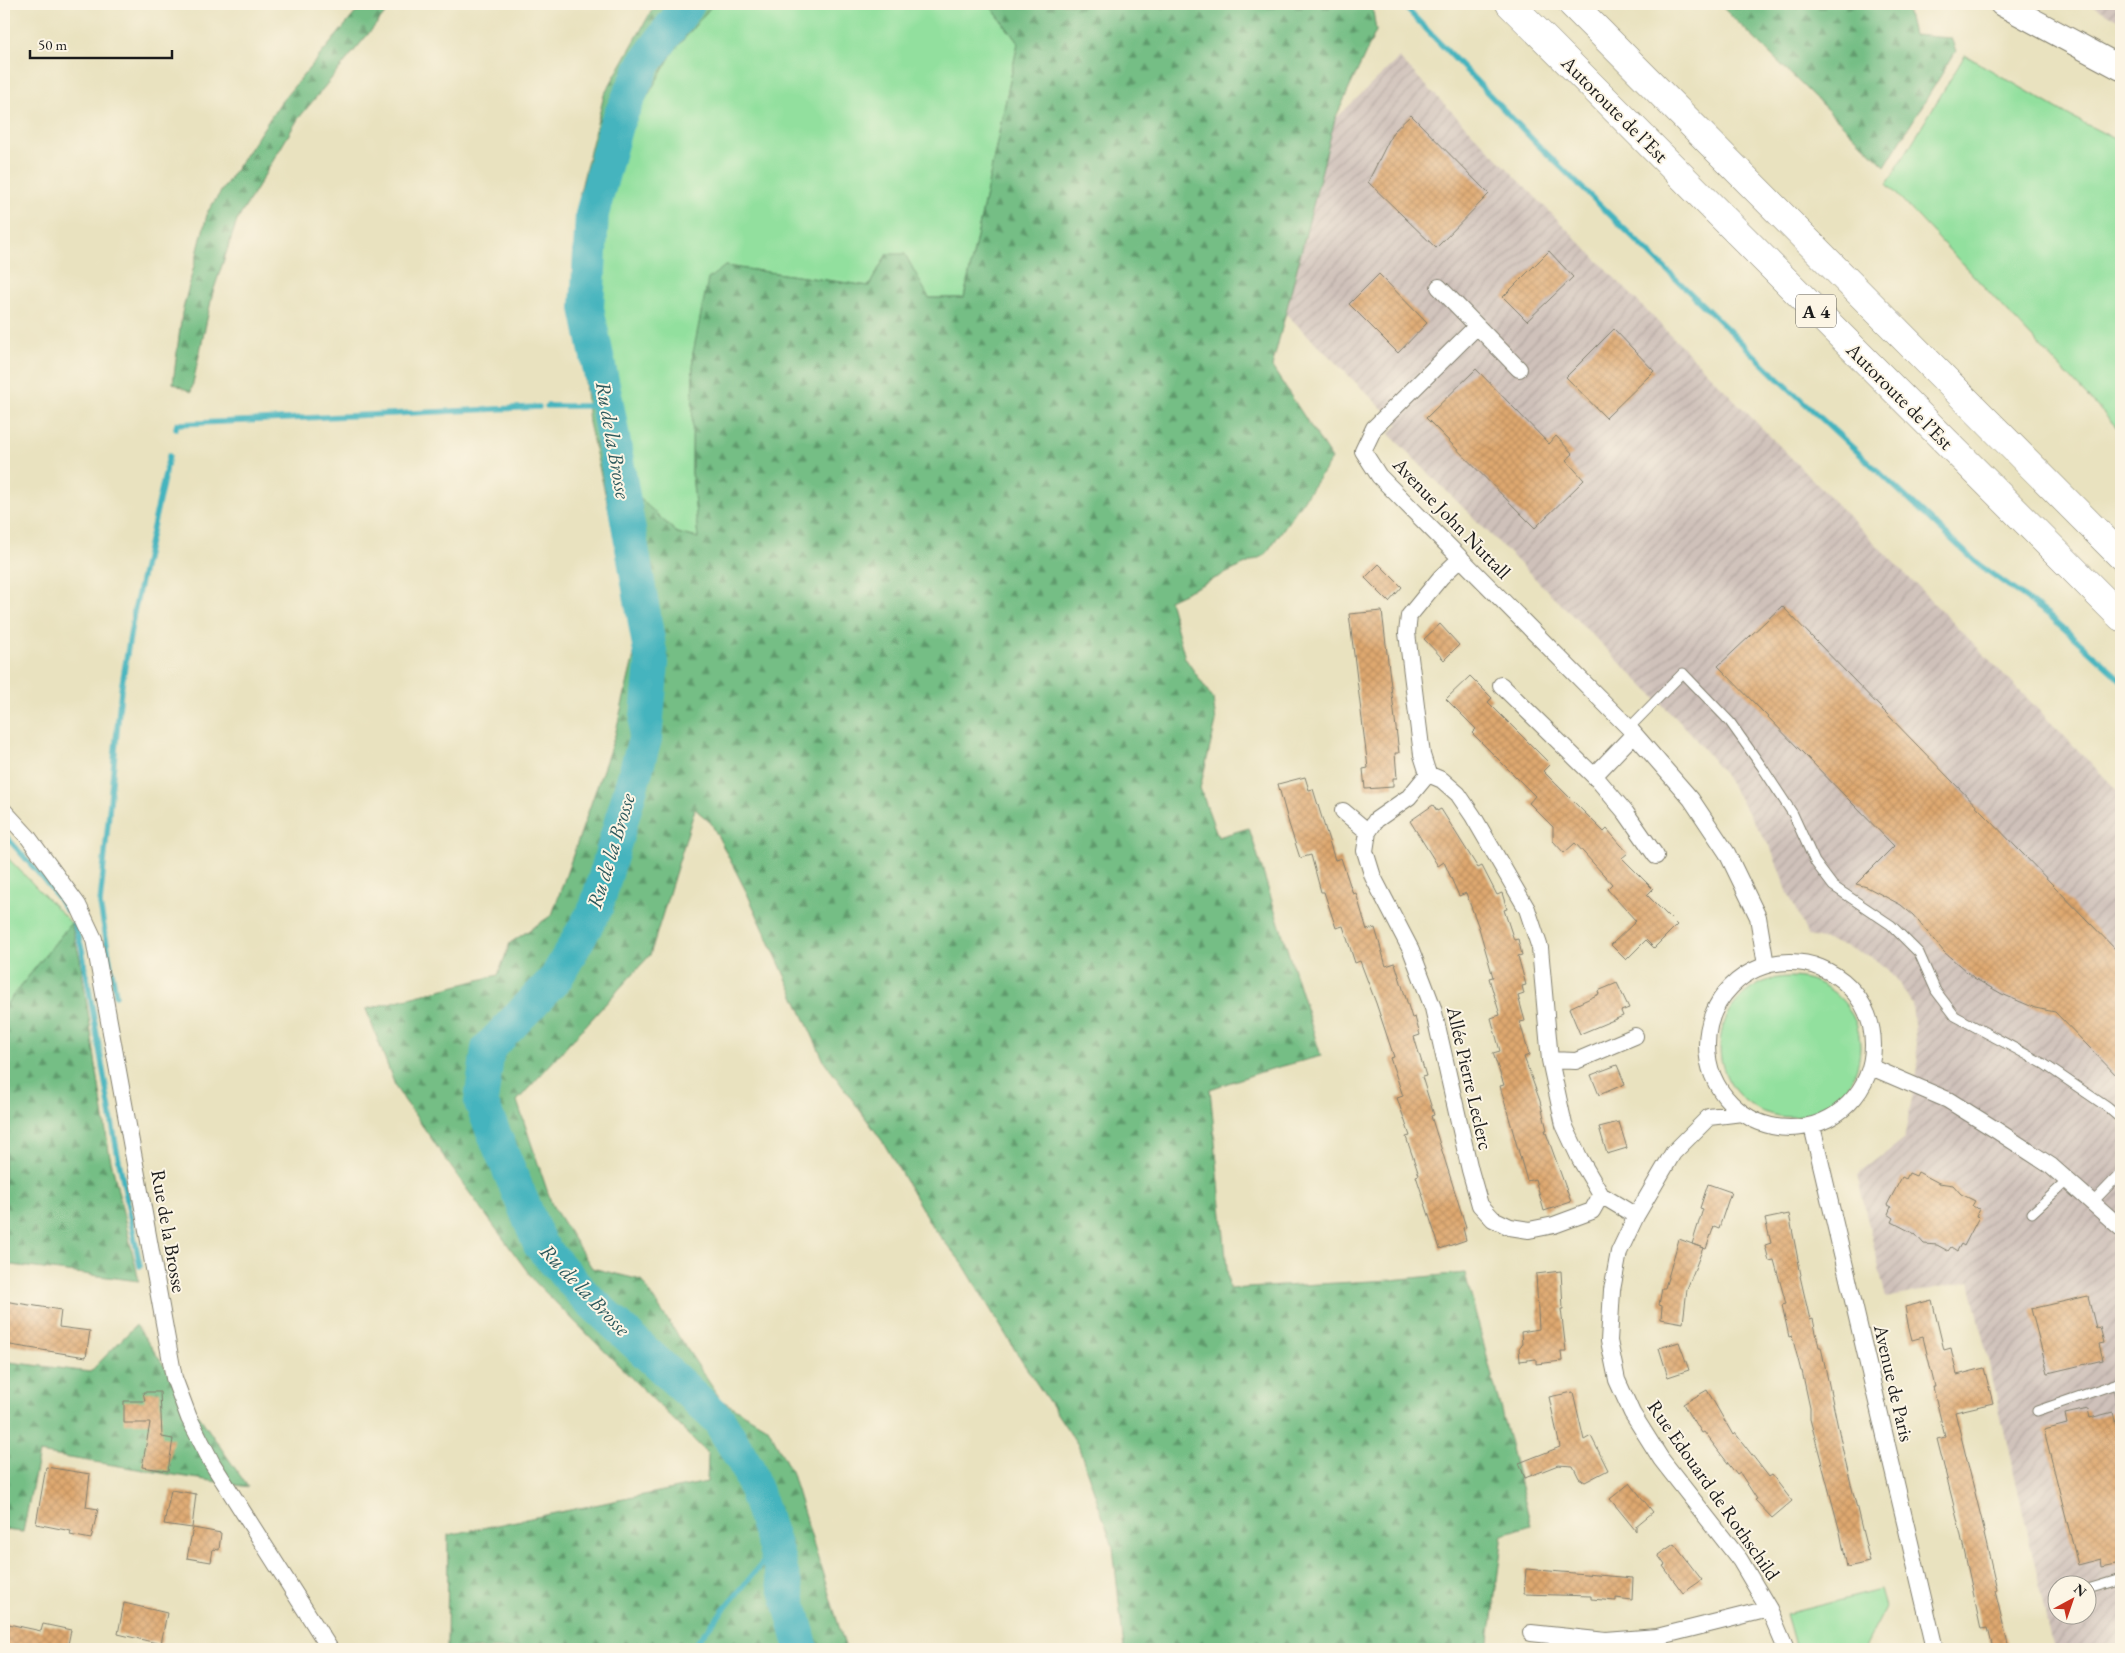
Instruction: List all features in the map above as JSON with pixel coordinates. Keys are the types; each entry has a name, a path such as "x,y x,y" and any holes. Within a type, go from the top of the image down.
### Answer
{"highway":[{"name":"Autoroute de l’Est","path":"1510,4 2121,617"},
{"name":"A 4","path":"1572,4 2121,556"}],"main road":[{"path":"2002,4 2121,68"}],"street":[{"path":"1439,287 1519,370"},
{"name":"Avenue John Nuttall","path":"1477,326 1374,428 1363,451 1379,476 1632,731 1691,799 1727,853 1758,917 1766,965"},
{"path":"1461,558 1409,616 1408,633 1422,755 1428,774 1442,780 1458,794 1473,816 1527,910 1540,948 1550,1060 1564,1124 1580,1160 1601,1195 1636,1216"},
{"path":"1501,685 1594,776 1626,813 1656,856"},
{"path":"1594,776 1632,731"},
{"path":"1343,811 1368,832 1376,820 1409,797 1428,774"},
{"name":"Rue de la Brosse","path":"4,811 28,837 78,905 94,938 174,1378 189,1418 212,1462 330,1649"},
{"name":"Allée Pierre Leclerc","path":"1368,832 1365,851 1373,877 1411,950 1433,1008 1470,1170 1480,1205 1493,1220 1510,1227 1530,1230 1554,1225 1592,1211 1601,1195"},
{"path":"1791,962 1816,966 1839,977 1857,995 1869,1017 1874,1042 1871,1067 1859,1093 1838,1113 1812,1126 1788,1128 1764,1124 1742,1113 1724,1096 1711,1073 1706,1046 1710,1019 1723,995 1742,976 1766,965 1791,962"},
{"path":"1550,1060 1576,1061 1635,1036"},
{"path":"1871,1067 1948,1100 2051,1166 2121,1228"},
{"name":"Rue Edouard de Rothschild","path":"1742,1113 1710,1117 1673,1153 1636,1216 1619,1252 1612,1290 1609,1341 1617,1380 1632,1413 1661,1459 1740,1560 1769,1609 1786,1649"},
{"name":"Avenue de Paris","path":"1812,1126 1935,1649"},
{"path":"1531,1634 1563,1643 1606,1645 1658,1637 1769,1609"}],"lane":[{"path":"1632,731 1683,673 1730,722 1762,767 1793,814 1815,862 1833,886 1891,925 1919,953 1936,991 1955,1016 2044,1064 2107,1107 2121,1119"},
{"path":"2093,1202 2121,1173"},
{"path":"2032,1213 2068,1180"},
{"path":"2037,1411 2119,1382 2121,1401"},
{"path":"2098,1586 2121,1579"}],"shaded area":[{"path":"2089,4 2121,4 2121,21"},
{"path":"1399,58 2121,794 2121,1649 2054,1649 2049,1626 2098,1626 2098,1576 2048,1576 2048,1623 1970,1281 1886,1298 1857,1175 1904,1139 1918,1067 1912,1004 1894,975 1872,957 1835,942 1808,936 1788,893 1771,849 1724,774 1688,730 1389,434 1398,424 1286,314 1335,119"}],"green space":[{"path":"363,4 393,4 298,119 237,221 213,292 191,392 173,383 182,313 208,211 281,102"},
{"path":"658,4 713,4 673,52 636,116 603,215 598,313 635,494 677,533 698,538 692,472 693,353 708,279 725,266 869,286 887,254 905,254 929,298 964,298 1018,43 989,4 1372,4 1376,31 1335,119 1272,367 1332,459 1265,555 1169,600 1185,658 1213,699 1216,722 1200,788 1218,837 1249,828 1321,1056 1264,1071 1210,1089 1229,1289 1390,1280 1465,1273 1531,1525 1503,1534 1488,1649 1124,1649 1113,1547 1078,1445 1021,1360 963,1264 933,1228 883,1142 824,1061 746,891 711,823 695,809 650,955 517,1101 552,1205 592,1268 641,1280 721,1400 768,1428 791,1471 846,1649 447,1649 448,1535 707,1482 708,1454 536,1283 463,1184 396,1088 366,1009 498,975 510,943 552,915 615,735 634,655 623,571 589,423 576,284 580,192 604,95 652,10"},
{"path":"713,4 989,4 1018,43 964,298 929,298 887,254 869,286 725,266 693,353 692,472 698,538 677,533 635,494 598,314 603,215 636,115 673,52"},
{"path":"1719,4 1906,4 1913,35 1951,38 1956,51 1885,166"},
{"path":"1965,55 2070,116 2121,142 2121,432 1887,184"},
{"path":"4,854 71,923 4,1007"},
{"path":"71,923 80,958 109,1152 139,1281 4,1264 4,1007"},
{"path":"1790,977 1817,982 1839,998 1855,1020 1860,1047 1855,1074 1839,1096 1817,1112 1790,1117 1763,1112 1741,1096 1725,1074 1720,1047 1725,1020 1741,998 1763,982"},
{"path":"136,1325 248,1487 39,1453 23,1532 4,1530 4,1409 9,1362 90,1372"},
{"path":"1880,1590 1885,1607 1863,1649 1796,1649 1786,1614"}],"building":[{"path":"1411,115 1489,194 1436,248 1368,182 1393,132"},
{"path":"1549,251 1573,277 1527,321 1503,297"},
{"path":"1379,274 1427,323 1398,353 1349,304"},
{"path":"1614,329 1654,371 1606,418 1566,377"},
{"path":"1476,369 1549,444 1556,436 1573,454 1566,460 1584,480 1535,528 1426,418"},
{"path":"1379,564 1402,587 1389,602 1365,578"},
{"path":"1782,606 2121,955 2121,1080 2055,1012 2035,1008 2002,994 1974,978 1944,952 1913,915 1901,905 1867,887 1856,884 1894,846 1718,666"},
{"path":"1382,611 1399,753 1395,753 1397,778 1393,778 1393,787 1365,789 1363,769 1368,768 1349,614"},
{"path":"1440,624 1459,645 1444,660 1424,639"},
{"path":"1470,676 1492,698 1488,702 1550,764 1543,771 1604,832 1607,829 1628,853 1622,858 1653,889 1647,895 1677,925 1654,948 1646,940 1626,960 1611,945 1636,921 1607,889 1612,884 1575,843 1564,853 1553,841 1553,827 1529,803 1535,796 1472,733 1476,729 1446,699"},
{"path":"1305,777 1309,790 1313,789 1335,860 1341,858 1353,894 1356,893 1367,930 1375,928 1386,966 1395,963 1412,1018 1415,1017 1420,1035 1414,1037 1426,1076 1422,1077 1434,1115 1431,1116 1466,1227 1463,1228 1466,1240 1440,1249 1416,1176 1419,1175 1406,1137 1410,1136 1397,1098 1403,1096 1390,1058 1394,1057 1376,1003 1360,961 1355,963 1343,926 1336,928 1324,892 1321,892 1311,855 1300,858 1289,824 1278,784"},
{"path":"1433,805 1437,811 1441,809 1478,868 1482,866 1497,895 1502,893 1507,909 1504,910 1514,940 1518,939 1522,955 1518,956 1526,985 1522,986 1524,994 1518,996 1525,1021 1520,1022 1529,1055 1524,1057 1540,1101 1547,1130 1545,1130 1571,1202 1544,1211 1535,1179 1527,1181 1500,1086 1504,1085 1493,1053 1500,1051 1491,1018 1500,1015 1489,978 1493,977 1479,928 1466,893 1459,896 1444,862 1438,866 1410,821"},
{"path":"1617,983 1629,1008 1621,1011 1623,1016 1580,1034 1569,1008 1599,994 1598,991"},
{"path":"1617,1065 1625,1084 1599,1095 1591,1075"},
{"path":"1619,1122 1627,1148 1607,1154 1599,1127"},
{"path":"1918,1172 1939,1183 1953,1185 1961,1194 1975,1201 1972,1206 1979,1209 1976,1216 1979,1217 1964,1246 1961,1244 1957,1251 1951,1247 1948,1251 1937,1245 1924,1244 1915,1234 1892,1222 1894,1218 1888,1214 1891,1207 1887,1205 1902,1177 1906,1179 1909,1173 1916,1176"},
{"path":"1708,1184 1731,1192 1719,1228 1714,1226 1706,1249 1692,1244 1703,1209 1700,1208"},
{"path":"1789,1214 1810,1320 1813,1319 1819,1347 1821,1347 1843,1451 1870,1562 1847,1567 1840,1532 1810,1419 1810,1408 1802,1371 1792,1336 1789,1337 1782,1305 1786,1304 1774,1260 1769,1261 1765,1245 1771,1243 1765,1219"},
{"path":"1679,1239 1703,1248 1687,1289 1683,1323 1661,1319 1662,1306 1659,1305 1662,1288 1665,1288"},
{"path":"1561,1271 1563,1309 1561,1309 1566,1351 1561,1351 1562,1361 1536,1364 1536,1359 1520,1361 1521,1332 1539,1329 1536,1274"},
{"path":"2088,1296 2096,1328 2100,1327 2104,1343 2099,1344 2103,1360 2048,1373 2031,1309"},
{"path":"1932,1300 1944,1350 1951,1348 1957,1375 1984,1368 1993,1403 1955,1412 1985,1533 1997,1590 1995,1591 2009,1649 1992,1649 1987,1628 1981,1629 1958,1522 1937,1439 1945,1437 1933,1387 1935,1387 1923,1337 1912,1340 1908,1324 1905,1307"},
{"path":"4,1301 61,1310 59,1327 90,1331 86,1357 4,1344"},
{"path":"1679,1342 1689,1370 1668,1377 1659,1348"},
{"path":"1707,1390 1733,1435 1735,1433 1769,1477 1772,1475 1792,1501 1772,1518 1755,1500 1757,1499 1740,1473 1737,1475 1704,1432 1702,1433 1683,1404"},
{"path":"143,1392 160,1392 162,1437 173,1439 168,1471 142,1467 150,1423 124,1423 124,1401 145,1401"},
{"path":"1573,1392 1584,1440 1591,1436 1608,1470 1585,1482 1579,1478 1573,1466 1558,1465 1525,1478 1519,1463 1560,1447 1549,1397"},
{"path":"2088,1409 2090,1418 2113,1412 2121,1446 2121,1563 2102,1567 2101,1559 2078,1565 2044,1430 2067,1424 2065,1414"},
{"path":"46,1467 90,1474 86,1507 98,1509 91,1539 70,1535 71,1531 36,1524"},
{"path":"1630,1483 1653,1512 1636,1526 1636,1531 1610,1499"},
{"path":"171,1490 196,1494 192,1528 164,1524"},
{"path":"193,1528 221,1533 219,1550 213,1549 211,1562 187,1558"},
{"path":"1674,1544 1702,1580 1683,1593 1663,1566 1665,1565 1658,1555"},
{"path":"1526,1569 1633,1578 1632,1600 1616,1598 1616,1601 1591,1599 1591,1596 1524,1594"},
{"path":"124,1603 167,1613 161,1644 118,1634"},
{"path":"4,1623 41,1631 43,1624 71,1630 67,1649 4,1649"}],"waterway":[{"name":"Ru de la Brosse","path":"688,4 644,64 616,125 592,214 587,308 609,415 652,663 645,739 596,908 556,978 488,1049 481,1102 540,1245 585,1296 719,1420 748,1469 775,1548 802,1649"},
{"path":"1402,4 1537,144 1780,380 1978,564 2049,615 2121,680"},
{"path":"547,406 608,406"},
{"path":"176,428 177,424 539,407"},
{"path":"116,995 100,904 121,690 134,612 169,456"},
{"path":"4,834 47,883 66,910"},
{"path":"75,922 82,949 117,1151 140,1266"},
{"path":"691,1649 775,1548"}]}
